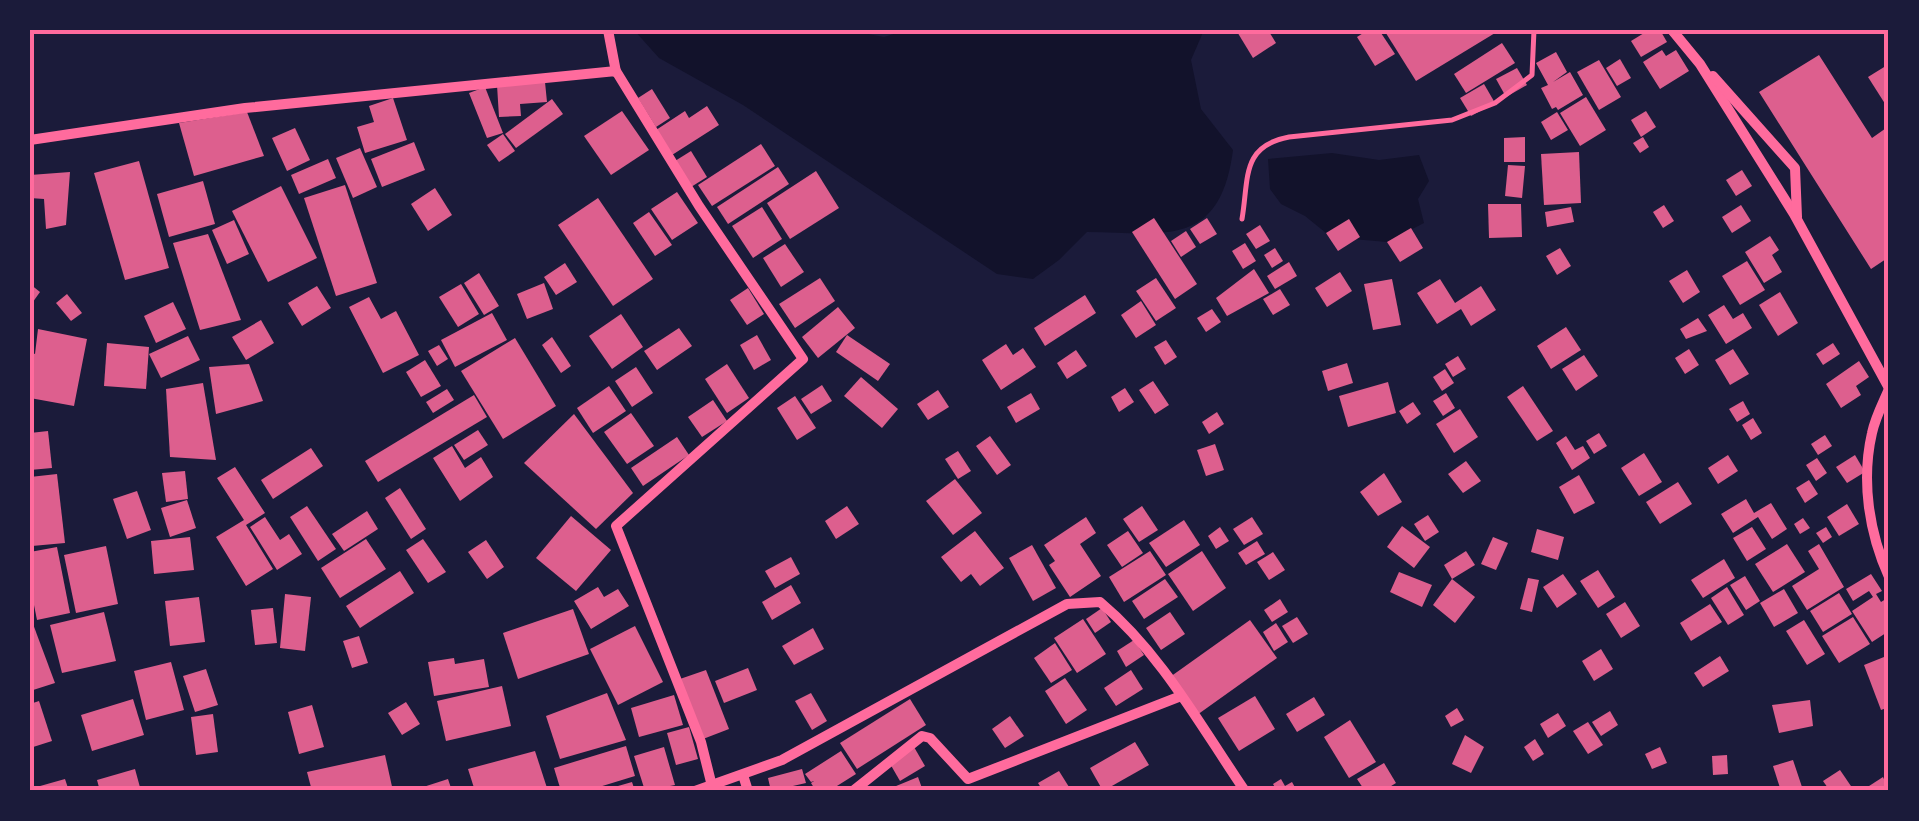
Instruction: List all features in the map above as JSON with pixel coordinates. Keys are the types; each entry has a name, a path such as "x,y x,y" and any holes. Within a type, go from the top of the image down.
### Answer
{"street":[{"path":"608,30 616,72 699,206 803,359 616,526 701,742 712,786"},
{"path":"1672,30 1700,64 1798,221 1889,389 1872,431 1868,497 1876,548 1889,578"},
{"path":"1672,30 1795,168 1798,221"},
{"path":"30,140 244,108 616,72"},
{"path":"694,791 782,760 1067,604 1100,602 1129,626 1154,656 1245,791"},
{"path":"852,791 922,736 930,738 968,779 1181,696"},
{"path":"742,775 748,791"}],"path":[{"path":"1242,219 1252,158 1259,147 1289,136 1452,120 1494,102 1532,75 1534,30"}],"shaded area":[{"path":"634,30 847,30 884,37 906,30 1204,30 1191,60 1201,109 1233,150 1226,182 1216,204 1202,219 1185,228 1142,233 1087,232 1033,279 997,274 743,105 659,58"},
{"path":"1332,153 1379,160 1419,155 1429,181 1418,199 1424,223 1387,242 1341,238 1326,233 1281,204 1270,189 1268,159"}],"building":[{"path":"1236,30 1268,30 1276,43 1253,58"},
{"path":"1368,30 1379,30 1395,54 1375,66 1357,37"},
{"path":"1384,30 1500,30 1416,81"},
{"path":"1649,30 1660,30 1667,42 1641,57 1631,41"},
{"path":"1502,43 1515,63 1466,93 1454,74"},
{"path":"1662,50 1666,56 1676,50 1689,71 1660,89 1643,62"},
{"path":"1556,52 1567,72 1553,82 1570,72 1583,95 1558,110 1552,109 1541,88 1548,85 1536,63"},
{"path":"1819,55 1872,138 1889,126 1889,257 1871,269 1759,92"},
{"path":"1620,59 1631,78 1617,86 1606,68"},
{"path":"1599,60 1621,97 1599,110 1577,72"},
{"path":"1889,64 1889,110 1868,77"},
{"path":"1517,68 1527,85 1506,97 1496,79"},
{"path":"545,82 547,102 520,104 521,116 499,117 497,85"},
{"path":"1484,84 1495,103 1471,116 1460,98"},
{"path":"485,87 503,133 487,138 469,93"},
{"path":"652,89 670,118 656,127 638,98"},
{"path":"1586,97 1606,130 1580,146 1560,113"},
{"path":"393,98 407,140 365,153 357,127 374,122 369,106"},
{"path":"552,99 563,114 516,148 505,134"},
{"path":"707,106 719,125 672,155 656,130 685,111 689,118"},
{"path":"622,111 649,150 611,175 584,136"},
{"path":"1646,111 1656,127 1641,137 1631,120"},
{"path":"247,112 264,156 194,176 179,123"},
{"path":"1557,112 1568,130 1551,140 1541,122"},
{"path":"295,128 310,160 287,171 272,138"},
{"path":"503,134 515,151 499,162 487,145"},
{"path":"1525,137 1525,162 1504,162 1504,138"},
{"path":"1643,137 1649,147 1640,153 1633,143"},
{"path":"414,142 425,170 382,187 371,159"},
{"path":"761,144 775,166 712,206 698,185"},
{"path":"360,148 377,187 353,198 336,158"},
{"path":"691,151 707,177 691,187 675,161"},
{"path":"1579,152 1581,203 1544,205 1541,154"},
{"path":"328,159 336,178 299,194 291,175"},
{"path":"139,161 169,268 125,280 94,173"},
{"path":"1508,165 1525,166 1522,198 1505,196"},
{"path":"778,167 789,184 728,224 717,207"},
{"path":"1742,170 1752,186 1736,196 1726,180"},
{"path":"816,171 839,208 790,239 767,203"},
{"path":"70,172 66,225 46,229 44,199 30,198 30,175"},
{"path":"203,181 215,224 169,237 157,194"},
{"path":"345,185 377,283 336,296 304,198"},
{"path":"281,186 317,258 268,282 232,211"},
{"path":"435,188 452,215 428,231 411,204"},
{"path":"677,192 698,223 672,240 651,209"},
{"path":"598,198 653,279 613,306 558,225"},
{"path":"1488,204 1521,204 1522,237 1489,238"},
{"path":"1664,205 1674,221 1663,228 1653,212"},
{"path":"1741,205 1751,221 1732,233 1722,217"},
{"path":"762,207 782,239 753,258 732,226"},
{"path":"1571,207 1574,222 1547,227 1545,212"},
{"path":"649,212 672,245 655,256 633,223"},
{"path":"1154,218 1197,284 1175,299 1132,232"},
{"path":"1207,218 1217,234 1200,244 1190,229"},
{"path":"1349,219 1360,237 1338,251 1326,233"},
{"path":"234,220 249,254 227,264 212,230"},
{"path":"1260,225 1270,241 1256,249 1246,234"},
{"path":"1411,228 1423,248 1400,262 1387,242"},
{"path":"1186,231 1196,247 1181,257 1171,241"},
{"path":"208,234 241,320 200,330 173,243"},
{"path":"1770,236 1779,250 1772,255 1782,272 1764,283 1745,252"},
{"path":"1245,243 1256,261 1243,269 1232,251"},
{"path":"785,244 804,272 781,287 763,258"},
{"path":"1275,248 1283,261 1272,268 1264,255"},
{"path":"1560,248 1571,266 1557,275 1546,256"},
{"path":"1747,261 1765,290 1740,305 1722,276"},
{"path":"1289,262 1297,276 1275,289 1267,276"},
{"path":"565,263 577,282 556,295 544,277"},
{"path":"1254,269 1269,293 1227,316 1216,298"},
{"path":"1687,270 1700,292 1683,303 1669,281"},
{"path":"1340,272 1352,291 1327,307 1315,288"},
{"path":"479,273 499,306 484,315 464,283"},
{"path":"820,278 835,301 795,328 779,304"},
{"path":"1156,278 1176,308 1156,321 1136,291"},
{"path":"1392,279 1401,325 1373,330 1364,284"},
{"path":"1440,279 1455,303 1481,286 1496,310 1471,326 1461,309 1437,324 1417,293"},
{"path":"544,283 553,309 527,319 517,294"},
{"path":"30,284 40,292 30,306"},
{"path":"461,284 479,314 458,327 439,297"},
{"path":"317,286 331,308 302,326 288,303"},
{"path":"748,288 764,314 747,325 730,300"},
{"path":"1280,289 1290,305 1273,315 1263,299"},
{"path":"1780,292 1798,323 1778,336 1759,305"},
{"path":"67,294 82,313 71,321 56,303"},
{"path":"1085,295 1096,313 1045,346 1034,328"},
{"path":"369,297 381,319 396,311 419,355 383,373 349,307"},
{"path":"1141,301 1156,325 1136,338 1121,315"},
{"path":"173,302 186,329 156,343 144,316"},
{"path":"1724,305 1733,319 1743,313 1752,328 1726,344 1708,315"},
{"path":"838,307 855,328 818,358 802,337"},
{"path":"1212,309 1221,322 1206,332 1197,318"},
{"path":"492,313 507,340 455,367 441,340"},
{"path":"621,314 643,347 612,369 589,336"},
{"path":"1698,318 1707,331 1686,339 1680,329"},
{"path":"261,320 274,343 246,360 232,337"},
{"path":"1566,327 1581,350 1551,369 1537,346"},
{"path":"679,328 692,346 657,370 644,351"},
{"path":"38,329 87,339 74,406 30,398 30,352 35,354"},
{"path":"757,335 771,360 754,370 740,345"},
{"path":"847,335 890,364 878,381 836,352"},
{"path":"188,336 200,360 161,378 149,354"},
{"path":"552,337 571,366 561,373 542,345"},
{"path":"515,338 556,406 503,439 461,371"},
{"path":"1166,340 1177,357 1165,365 1154,347"},
{"path":"107,343 149,347 146,389 104,386"},
{"path":"1833,343 1840,354 1823,365 1816,354"},
{"path":"1006,344 1013,355 1023,348 1036,367 1001,390 982,360"},
{"path":"439,345 448,359 437,366 428,351"},
{"path":"1689,349 1699,365 1685,374 1675,358"},
{"path":"1733,349 1749,374 1730,385 1715,360"},
{"path":"1076,350 1087,366 1067,379 1057,363"},
{"path":"1584,355 1598,376 1576,391 1562,369"},
{"path":"1458,356 1466,369 1453,377 1445,364"},
{"path":"425,360 441,386 421,397 406,372"},
{"path":"1859,361 1869,377 1856,386 1861,395 1841,408 1826,384"},
{"path":"1347,363 1353,383 1328,391 1322,371"},
{"path":"249,364 263,401 216,414 209,367"},
{"path":"727,364 749,398 727,413 705,379"},
{"path":"636,367 653,393 632,407 615,381"},
{"path":"1445,369 1454,383 1442,391 1433,377"},
{"path":"861,377 898,409 882,428 844,396"},
{"path":"1153,381 1169,405 1155,414 1139,390"},
{"path":"1388,382 1396,413 1348,427 1339,396"},
{"path":"203,383 216,460 170,457 166,389"},
{"path":"822,385 832,401 811,414 801,399"},
{"path":"609,386 626,411 593,433 577,408"},
{"path":"1523,386 1553,431 1537,441 1507,397"},
{"path":"1125,388 1134,402 1119,412 1111,397"},
{"path":"447,389 454,400 433,413 426,402"},
{"path":"938,390 949,407 928,420 917,404"},
{"path":"1031,393 1040,409 1016,423 1007,407"},
{"path":"1446,393 1455,408 1443,416 1433,401"},
{"path":"474,395 487,417 378,482 365,461"},
{"path":"795,396 816,428 797,440 777,408"},
{"path":"713,400 727,421 702,437 688,417"},
{"path":"1743,401 1750,414 1737,422 1729,409"},
{"path":"1413,402 1421,414 1407,424 1399,411"},
{"path":"1460,409 1478,437 1454,453 1436,424"},
{"path":"1217,412 1224,424 1209,434 1202,422"},
{"path":"631,413 654,446 627,464 604,432"},
{"path":"574,414 633,493 596,529 524,463"},
{"path":"1753,418 1762,433 1751,440 1742,425"},
{"path":"478,430 488,445 464,460 454,445"},
{"path":"48,431 52,468 30,470 30,433"},
{"path":"1599,433 1607,446 1594,454 1586,441"},
{"path":"1825,435 1832,446 1818,455 1811,444"},
{"path":"990,436 1011,465 997,475 976,446"},
{"path":"1566,436 1575,450 1583,446 1590,458 1572,470 1556,443"},
{"path":"677,437 689,455 643,486 631,468"},
{"path":"1215,444 1224,470 1206,476 1197,450"},
{"path":"452,446 465,468 481,457 493,477 460,501 433,458"},
{"path":"311,448 323,466 273,499 261,480"},
{"path":"958,451 971,471 958,479 945,459"},
{"path":"1644,453 1662,482 1639,496 1621,468"},
{"path":"1728,455 1738,471 1718,484 1708,468"},
{"path":"1855,455 1865,472 1847,483 1836,467"},
{"path":"1817,458 1827,473 1816,481 1806,465"},
{"path":"1466,461 1481,481 1463,493 1448,474"},
{"path":"235,467 265,513 246,525 273,569 246,586 216,537 244,520 217,478"},
{"path":"185,471 188,499 166,502 162,473"},
{"path":"1384,473 1402,502 1378,516 1360,492"},
{"path":"57,474 65,543 32,546 30,477"},
{"path":"1579,475 1595,503 1574,514 1559,487"},
{"path":"955,479 982,513 953,535 926,501"},
{"path":"1809,480 1818,494 1805,503 1796,488"},
{"path":"1678,482 1692,504 1660,524 1646,502"},
{"path":"400,488 426,529 411,539 385,498"},
{"path":"137,491 151,530 127,539 113,499"},
{"path":"1746,499 1754,513 1771,503 1787,529 1772,539 1758,517 1733,533 1721,514"},
{"path":"187,500 196,528 170,537 161,508"},
{"path":"1847,504 1859,524 1839,536 1827,517"},
{"path":"307,506 336,549 318,561 290,517"},
{"path":"847,506 859,524 836,539 825,521"},
{"path":"1142,506 1158,530 1139,542 1123,519"},
{"path":"367,511 378,529 344,551 332,534"},
{"path":"1428,515 1439,532 1425,541 1414,524"},
{"path":"571,516 611,550 576,591 536,558"},
{"path":"265,517 280,540 289,534 302,554 277,570 250,527"},
{"path":"1086,517 1096,533 1080,544 1101,576 1070,597 1049,565 1055,561 1044,545"},
{"path":"1252,517 1263,534 1244,545 1233,529"},
{"path":"1803,518 1810,528 1800,534 1794,524"},
{"path":"1184,520 1200,545 1166,567 1149,543"},
{"path":"1402,526 1430,547 1414,568 1387,547"},
{"path":"1220,527 1229,541 1216,549 1208,536"},
{"path":"1752,527 1766,549 1747,561 1733,538"},
{"path":"1826,527 1832,537 1823,543 1816,533"},
{"path":"1537,529 1564,537 1558,560 1531,552"},
{"path":"975,531 1004,568 980,586 971,574 961,582 941,557"},
{"path":"1128,531 1143,553 1122,567 1107,545"},
{"path":"190,537 194,570 154,574 151,541"},
{"path":"1493,537 1508,543 1496,570 1481,564"},
{"path":"366,539 386,569 340,598 321,568"},
{"path":"423,539 446,572 428,583 406,550"},
{"path":"486,540 504,567 487,579 468,552"},
{"path":"1257,541 1265,554 1246,565 1238,553"},
{"path":"1787,544 1805,572 1773,592 1755,564"},
{"path":"1819,544 1844,587 1807,610 1792,586 1819,569 1808,551"},
{"path":"1032,545 1056,588 1033,601 1009,558"},
{"path":"106,546 118,604 76,613 64,555"},
{"path":"57,547 70,613 37,620 30,585 30,552"},
{"path":"1150,551 1166,575 1124,602 1109,577"},
{"path":"1202,551 1226,588 1193,611 1168,574"},
{"path":"1466,551 1475,565 1452,579 1444,565"},
{"path":"1273,552 1285,570 1269,580 1257,562"},
{"path":"791,557 800,574 775,588 765,571"},
{"path":"1724,559 1735,578 1703,598 1691,580"},
{"path":"1598,570 1615,597 1598,608 1580,581"},
{"path":"400,571 414,593 360,628 346,606"},
{"path":"1399,572 1432,585 1422,607 1390,592"},
{"path":"1563,574 1577,594 1557,608 1543,587"},
{"path":"1871,574 1882,591 1876,594 1881,602 1889,597 1889,631 1872,642 1852,611 1873,597 1869,591 1853,601 1846,589"},
{"path":"1745,576 1760,601 1746,610 1730,585"},
{"path":"1528,578 1539,580 1532,612 1520,609"},
{"path":"1165,579 1178,597 1144,619 1132,601"},
{"path":"1452,579 1475,597 1455,623 1433,605"},
{"path":"791,585 801,603 772,620 762,602"},
{"path":"598,587 604,597 618,589 629,606 591,629 574,601"},
{"path":"1727,587 1744,615 1728,625 1711,598"},
{"path":"1784,589 1798,613 1774,627 1760,603"},
{"path":"1839,593 1852,614 1823,632 1810,611"},
{"path":"285,594 311,597 305,651 280,648"},
{"path":"199,597 205,642 170,646 165,601"},
{"path":"1280,599 1288,612 1272,622 1264,610"},
{"path":"1625,602 1640,626 1621,638 1606,614"},
{"path":"1710,604 1722,622 1691,641 1680,623"},
{"path":"273,608 277,643 255,645 251,610"},
{"path":"1102,608 1111,622 1095,633 1086,619"},
{"path":"573,609 589,654 518,679 503,633"},
{"path":"104,612 116,661 62,673 50,625"},
{"path":"1170,612 1185,634 1161,650 1146,628"},
{"path":"30,616 55,683 30,691"},
{"path":"1297,617 1308,634 1293,643 1282,626"},
{"path":"1853,617 1870,644 1839,663 1822,636"},
{"path":"1083,619 1106,654 1077,673 1054,638"},
{"path":"1250,620 1277,658 1197,715 1170,677"},
{"path":"1804,620 1825,654 1807,665 1786,631"},
{"path":"1276,623 1288,642 1274,651 1263,632"},
{"path":"635,626 663,682 618,705 590,649"},
{"path":"813,628 824,649 794,665 782,646"},
{"path":"359,636 368,663 352,668 343,641"},
{"path":"1134,640 1144,655 1126,667 1117,651"},
{"path":"1055,643 1072,670 1051,683 1034,658"},
{"path":"1601,649 1613,669 1594,681 1582,661"},
{"path":"1889,655 1889,707 1881,710 1864,665"},
{"path":"1720,656 1729,671 1703,687 1694,673"},
{"path":"454,658 455,664 484,659 489,687 434,696 428,662"},
{"path":"171,662 184,710 146,720 134,671"},
{"path":"748,668 757,690 724,703 715,681"},
{"path":"206,669 218,705 195,712 183,676"},
{"path":"706,670 729,729 703,739 680,679"},
{"path":"1131,670 1143,689 1116,706 1104,688"},
{"path":"1065,678 1087,710 1066,724 1045,691"},
{"path":"502,686 511,726 446,741 437,701"},
{"path":"607,693 626,740 560,759 546,716"},
{"path":"811,693 827,721 812,730 795,701"},
{"path":"674,695 683,725 639,737 631,708"},
{"path":"1255,696 1275,729 1239,751 1218,718"},
{"path":"1314,697 1325,715 1297,732 1286,714"},
{"path":"133,699 144,735 92,751 81,715"},
{"path":"910,699 926,725 857,769 840,743"},
{"path":"1810,700 1813,726 1779,733 1772,705"},
{"path":"39,701 52,741 30,748 30,704"},
{"path":"406,702 420,724 402,735 388,713"},
{"path":"312,705 324,747 299,754 288,712"},
{"path":"1457,708 1464,720 1451,727 1445,716"},
{"path":"1610,711 1618,725 1601,736 1592,722"},
{"path":"1558,713 1566,726 1548,738 1540,724"},
{"path":"213,714 218,752 196,755 191,717"},
{"path":"1010,716 1024,736 1005,748 992,729"},
{"path":"1350,720 1376,762 1349,778 1324,737"},
{"path":"1588,722 1603,745 1588,754 1573,731"},
{"path":"689,727 698,759 676,765 667,733"},
{"path":"1465,735 1484,747 1471,773 1452,764"},
{"path":"1535,739 1544,754 1533,761 1524,747"},
{"path":"1135,742 1149,765 1103,791 1090,768"},
{"path":"626,746 635,776 586,791 561,791 554,768"},
{"path":"664,747 675,785 645,791 634,756"},
{"path":"914,747 925,766 900,781 889,762"},
{"path":"1660,747 1667,763 1652,769 1645,754"},
{"path":"535,751 548,791 475,791 468,769"},
{"path":"841,751 856,774 829,791 816,791 811,783 814,781 805,774"},
{"path":"385,755 393,791 312,791 307,772"},
{"path":"1727,755 1728,774 1713,775 1712,756"},
{"path":"1793,760 1802,787 1781,791 1773,766"},
{"path":"1384,763 1396,783 1383,791 1365,791 1357,779"},
{"path":"135,769 141,791 100,791 97,780"},
{"path":"802,769 806,783 771,791 768,778"},
{"path":"1840,770 1853,789 1830,791 1823,781"},
{"path":"1059,771 1069,787 1043,791 1038,783"},
{"path":"918,777 923,791 884,791"},
{"path":"1883,777 1889,791 1868,791 1866,788"},
{"path":"65,779 69,791 33,788"},
{"path":"448,779 452,791 414,791 414,790"},
{"path":"1281,779 1285,786 1292,782 1297,791 1277,791 1273,784"},
{"path":"632,782 635,791 604,791 604,790"}]}
